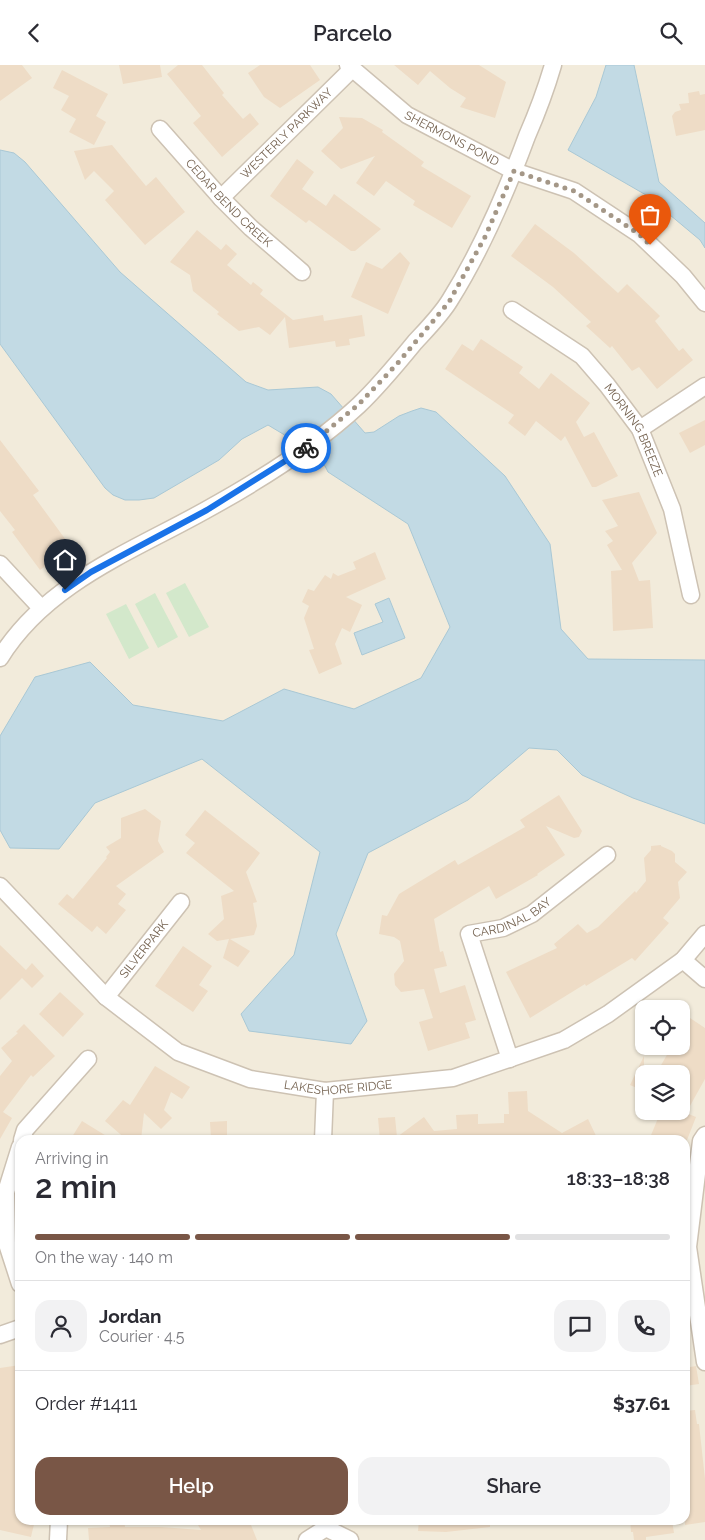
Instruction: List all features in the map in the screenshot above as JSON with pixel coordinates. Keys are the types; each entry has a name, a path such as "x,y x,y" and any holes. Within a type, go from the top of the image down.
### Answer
{"street":[{"path":"0,658 7,647 41,608 91,572 207,510 299,454 358,405 397,364 449,302 485,237 514,171 548,83 553,65"},
{"name":"SHERMONS POND","path":"350,67 407,115 514,171 574,191 639,234 683,276 705,303"},
{"name":"WESTERLY PARKWAY","path":"221,198 350,67"},
{"name":"CEDAR BEND CREEK","path":"160,129 221,198 251,228 302,272"},
{"name":"MORNING BREEZE","path":"512,310 582,356 607,385 640,429 672,509 692,595"},
{"path":"640,429 705,386"},
{"path":"0,564 41,608"},
{"name":"CARDINAL BAY","path":"510,1059 469,934 503,928 532,914 607,855"},
{"name":"LAKESHORE RIDGE","path":"2,892 106,997 178,1052 250,1079 325,1091 453,1078 564,1040 608,1014 683,960 704,938"},
{"name":"SILVERPARK","path":"106,997 181,901"},
{"path":"683,960 705,979"},
{"path":"24,1135 25,1130 88,1059"},
{"path":"323,1135 325,1091"},
{"path":"690,1232 702,1141 705,1135"},
{"path":"15,1163 6,1192 7,1244 15,1269"},
{"path":"690,1261 705,1362"},
{"path":"0,1335 15,1330"},
{"path":"58,1540 59,1525"},
{"path":"307,1540 326,1525"},
{"path":"328,1525 350,1540"}],"shaded area":[{"path":"0,65 705,65 705,1540 0,1540"}],"green space":[{"path":"185,583 209,627 189,637 166,593"},
{"path":"155,593 178,637 158,648 135,604"},
{"path":"126,604 149,648 129,659 106,614"}],"water":[{"path":"606,65 634,65 659,182 705,223 705,248 700,240 646,195 568,150 596,97"},
{"path":"0,150 14,153 25,162 120,272 246,382 268,390 318,387 331,394 365,433 374,432 399,416 421,408 436,412 505,476 550,544 561,629 588,659 705,660 705,824 633,798 582,775 557,750 529,748 468,800 368,853 336,934 367,1021 351,1044 249,1031 241,1014 294,955 320,852 202,759 95,803 59,849 10,848 0,830 0,736 35,677 90,662 133,705 223,721 284,689 354,709 421,678 450,627 408,524 328,472 325,466 268,425 242,439 219,460 154,498 125,500 113,495 105,488 0,344"},
{"path":"389,598 405,638 362,655 354,633 383,622 375,604"}],"building":[{"path":"0,65 22,65 32,78 0,101"},
{"path":"119,65 160,65 162,77 123,84"},
{"path":"178,65 202,65 224,93 222,95 243,119 250,113 259,124 222,157 193,123 201,116 167,74"},
{"path":"260,65 310,65 320,80 280,108 264,97 248,73"},
{"path":"394,65 479,65 506,82 495,118 460,107 466,98 450,88 430,71 418,85"},
{"path":"62,70 108,94 96,116 106,122 94,145 69,132 76,119 61,110 69,96 53,88"},
{"path":"699,91 700,95 705,94 705,130 676,136 672,116 675,112 681,110 679,104 689,103 688,93"},
{"path":"339,117 362,118 383,130 382,132 424,162 421,166 471,196 452,228 413,205 415,201 386,181 374,196 356,183 375,156 341,169 321,151 343,128"},
{"path":"112,145 146,186 156,177 185,212 145,245 105,200 114,191 94,171 85,180 74,151"},
{"path":"297,159 314,172 302,189 326,206 334,194 381,229 355,251 351,251 309,220 306,223 270,196"},
{"path":"535,224 574,253 618,293 627,284 660,316 655,321 679,351 683,348 693,360 657,389 639,367 632,371 612,346 610,348 586,326 591,322 553,287 511,256"},
{"path":"197,230 221,250 226,244 237,254 227,265 251,285 253,282 263,290 260,294 293,320 323,315 324,321 362,315 365,336 349,339 350,345 336,347 335,341 289,348 285,317 270,335 259,327 239,331 217,314 219,312 193,291 190,275 170,262"},
{"path":"400,252 410,263 388,314 351,297 366,262 382,269"},
{"path":"481,339 523,367 519,373 539,389 551,373 590,403 576,422 584,437 594,432 618,476 596,487 592,487 565,436 561,441 536,421 525,436 508,423 514,415 445,369 462,344 473,351"},
{"path":"705,420 705,445 690,453 679,433"},
{"path":"0,440 39,491 33,495 71,547 40,570 12,532 15,530 0,511"},
{"path":"639,492 657,533 632,563 639,581 650,580 653,628 613,631 611,571 622,570 607,545 613,541 605,531 618,526 602,500"},
{"path":"375,552 386,579 346,597 362,605 350,632 342,628 335,644 342,664 319,674 309,650 314,649 304,618 309,606 302,602 308,589 314,591 325,575 331,579 333,573 338,576 356,569 353,562"},
{"path":"559,795 582,831 579,837 574,838 546,826 565,855 538,875 496,899 489,886 434,919 440,952 443,951 447,966 434,969 440,993 465,985 476,1020 465,1023 470,1038 428,1051 419,1022 433,1018 424,989 401,992 395,985 394,974 404,961 400,941 394,937 379,934 382,915 387,916 399,894 455,860 458,865 525,827 520,820"},
{"path":"145,809 161,821 158,841 164,852 116,886 126,894 118,904 126,910 106,934 97,926 92,932 58,904 67,894 73,899 107,858 110,852 106,847 121,838 121,818"},
{"path":"205,810 260,853 246,872 257,902 253,903 257,926 254,935 230,939 250,951 238,967 223,958 229,939 217,941 208,934 224,919 221,896 234,891 186,853 195,843 185,835"},
{"path":"661,845 675,854 675,862 687,872 678,882 680,898 663,918 669,923 635,961 632,958 530,1018 506,972 557,948 554,944 578,924 587,933 598,927 635,891 636,893 646,881 644,858 651,850 651,846"},
{"path":"0,945 26,970 32,963 44,976 32,988 22,978 0,1000"},
{"path":"183,946 212,966 199,985 208,991 193,1012 155,986"},
{"path":"60,992 84,1014 63,1037 39,1014"},
{"path":"690,1018 705,1028 705,1079 690,1106 690,1065 661,1065 667,1055 690,1055"},
{"path":"24,1024 55,1056 33,1077 31,1075 3,1112 12,1118 0,1139 0,1076 12,1061 1,1048 18,1033 16,1032"},
{"path":"644,1056 644,1065 640,1065"},
{"path":"155,1066 190,1087 182,1099 171,1092 164,1110 172,1118 161,1129 144,1113 142,1135 121,1135 105,1121 123,1100 130,1105"},
{"path":"635,1075 635,1087 630,1085"},
{"path":"527,1091 528,1111 562,1133 588,1119 596,1135 400,1135 424,1117 434,1131 457,1129 456,1115 478,1114 478,1124 504,1123 504,1114 509,1114 508,1092"},
{"path":"690,1115 696,1117 689,1135 651,1135 657,1120 690,1120"},
{"path":"395,1117 397,1135 380,1135 378,1118"},
{"path":"82,1121 105,1135 73,1135"},
{"path":"227,1121 227,1135 211,1135 210,1122"},
{"path":"15,1366 15,1525 34,1525 31,1537 0,1530 0,1368"},
{"path":"696,1366 699,1384 690,1385 690,1367"},
{"path":"690,1410 695,1410 697,1424 699,1424 705,1479 705,1522 690,1524"},
{"path":"110,1525 125,1525 125,1527 201,1530 198,1525 251,1525 257,1540 89,1540 88,1528 110,1527"},
{"path":"419,1525 490,1525 490,1527 446,1532 418,1531"},
{"path":"630,1525 673,1525 674,1533 646,1537 646,1540 634,1540 633,1532 631,1532"}],"way so far":[{"path":"306,448 358,405 397,364 449,302 485,237 514,171 574,191 639,234 650,245"}],"route":[{"path":"65,590 91,572 207,510 306,448"}]}
